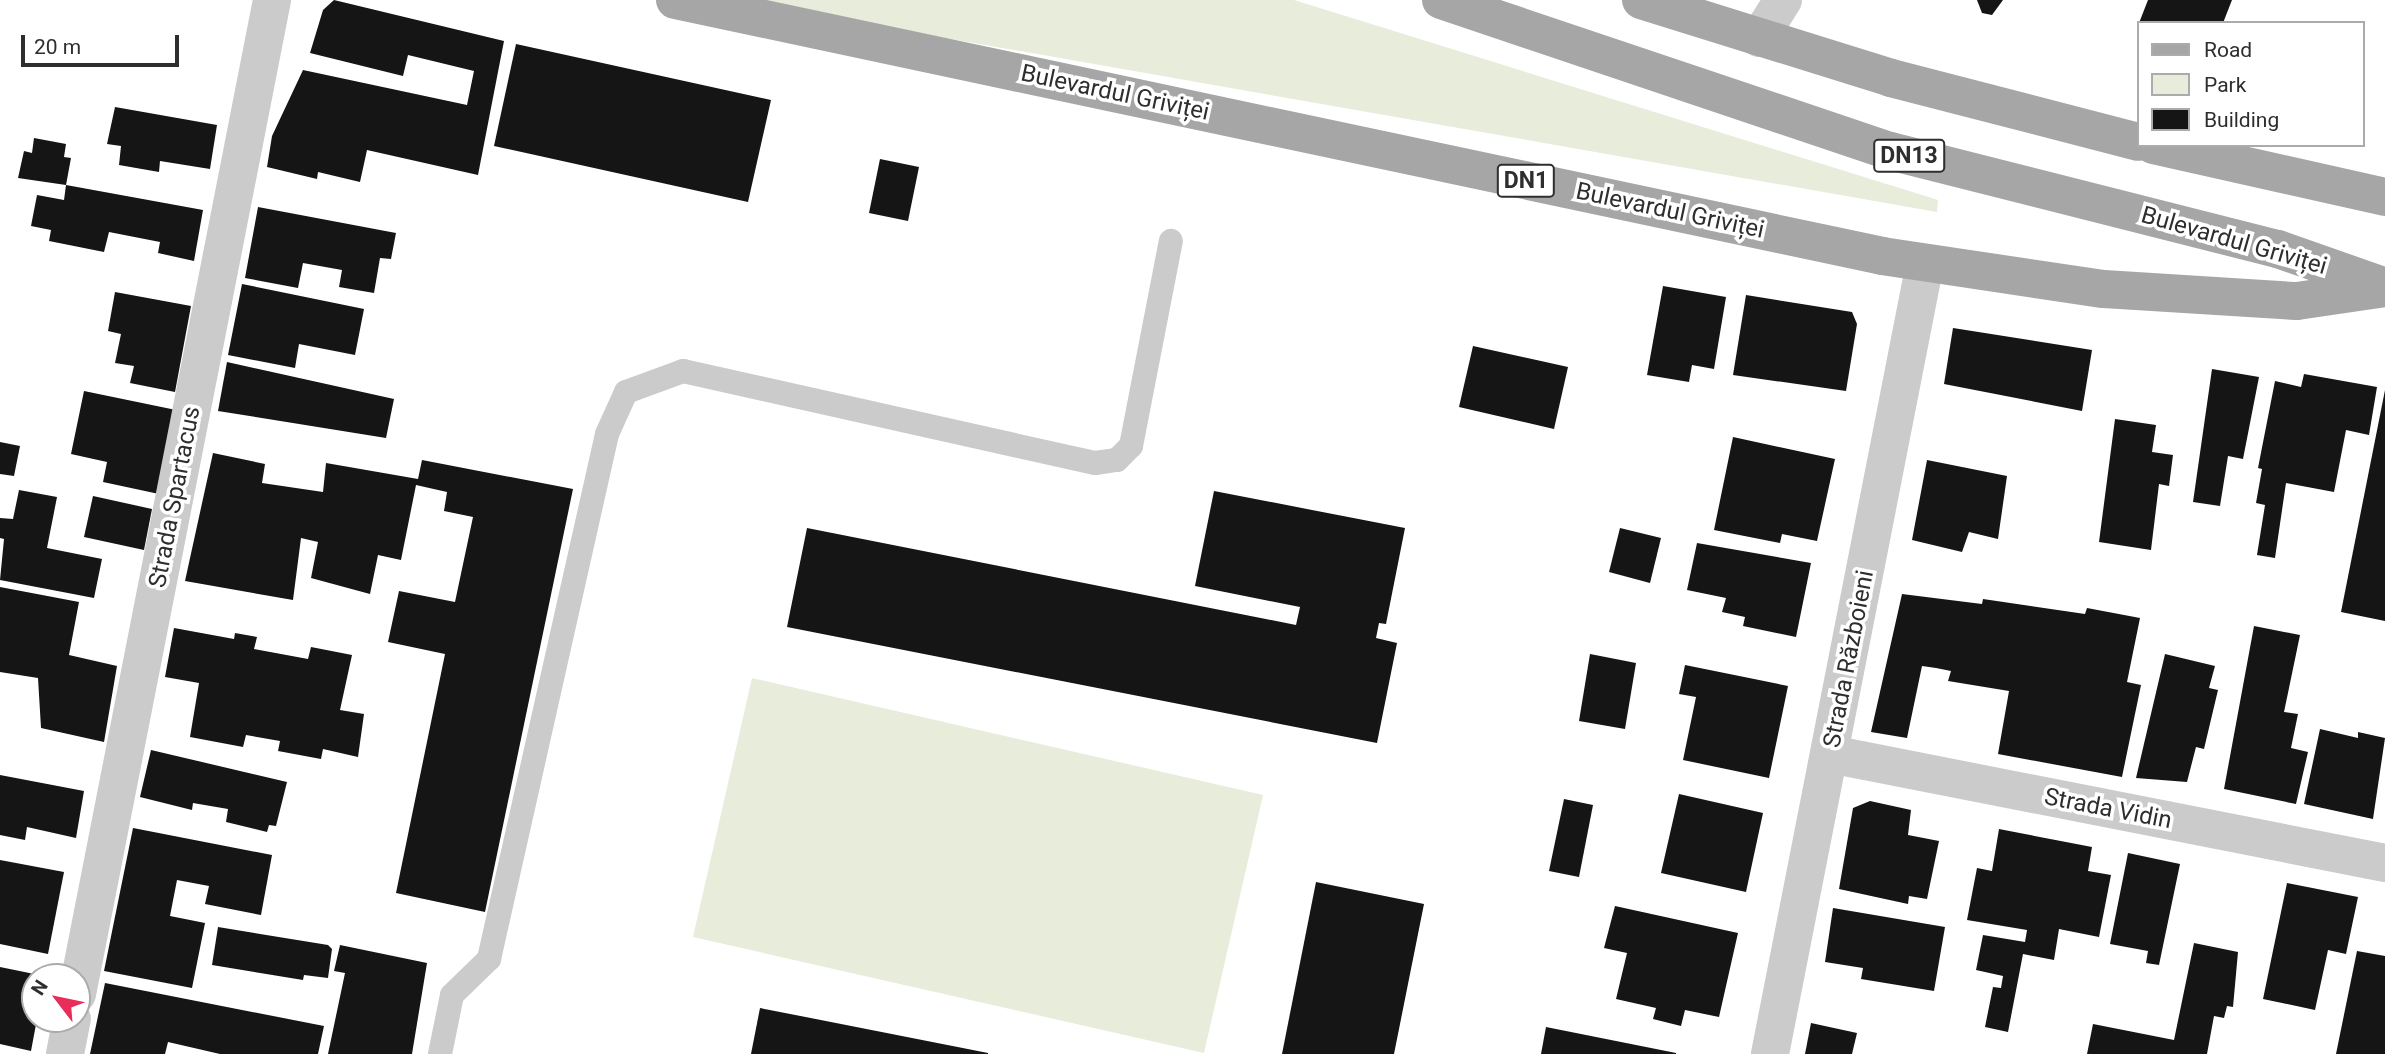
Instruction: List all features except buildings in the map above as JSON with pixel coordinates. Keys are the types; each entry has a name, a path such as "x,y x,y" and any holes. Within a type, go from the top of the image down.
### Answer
{"main road":[{"name":"Bulevardul Griviței","path":"675,0 1925,262 2104,289 2297,301 2385,288"},
{"name":"Bulevardul Griviței","path":"1441,0 1890,151 2278,249 2385,288"},
{"path":"1641,0 1759,38 2136,141"},
{"path":"2162,147 2385,197"}],"street":[{"name":"Strada Spartacus","path":"83,963 272,0"},
{"path":"1759,38 1783,0"},
{"name":"Strada Războieni","path":"1770,1054 1925,262"},
{"name":"Strada Vidin","path":"1830,754 2385,863"},
{"path":"65,1054 69,1033"}],"lane":[{"path":"440,1054 452,995 489,959 607,434 626,392 683,371 1070,458 1095,463 1117,460 1131,446 1171,240"}],"green space":[{"path":"729,0 1294,0 1938,200 1937,212"},
{"path":"752,678 1263,795 1204,1053 693,937"}]}
